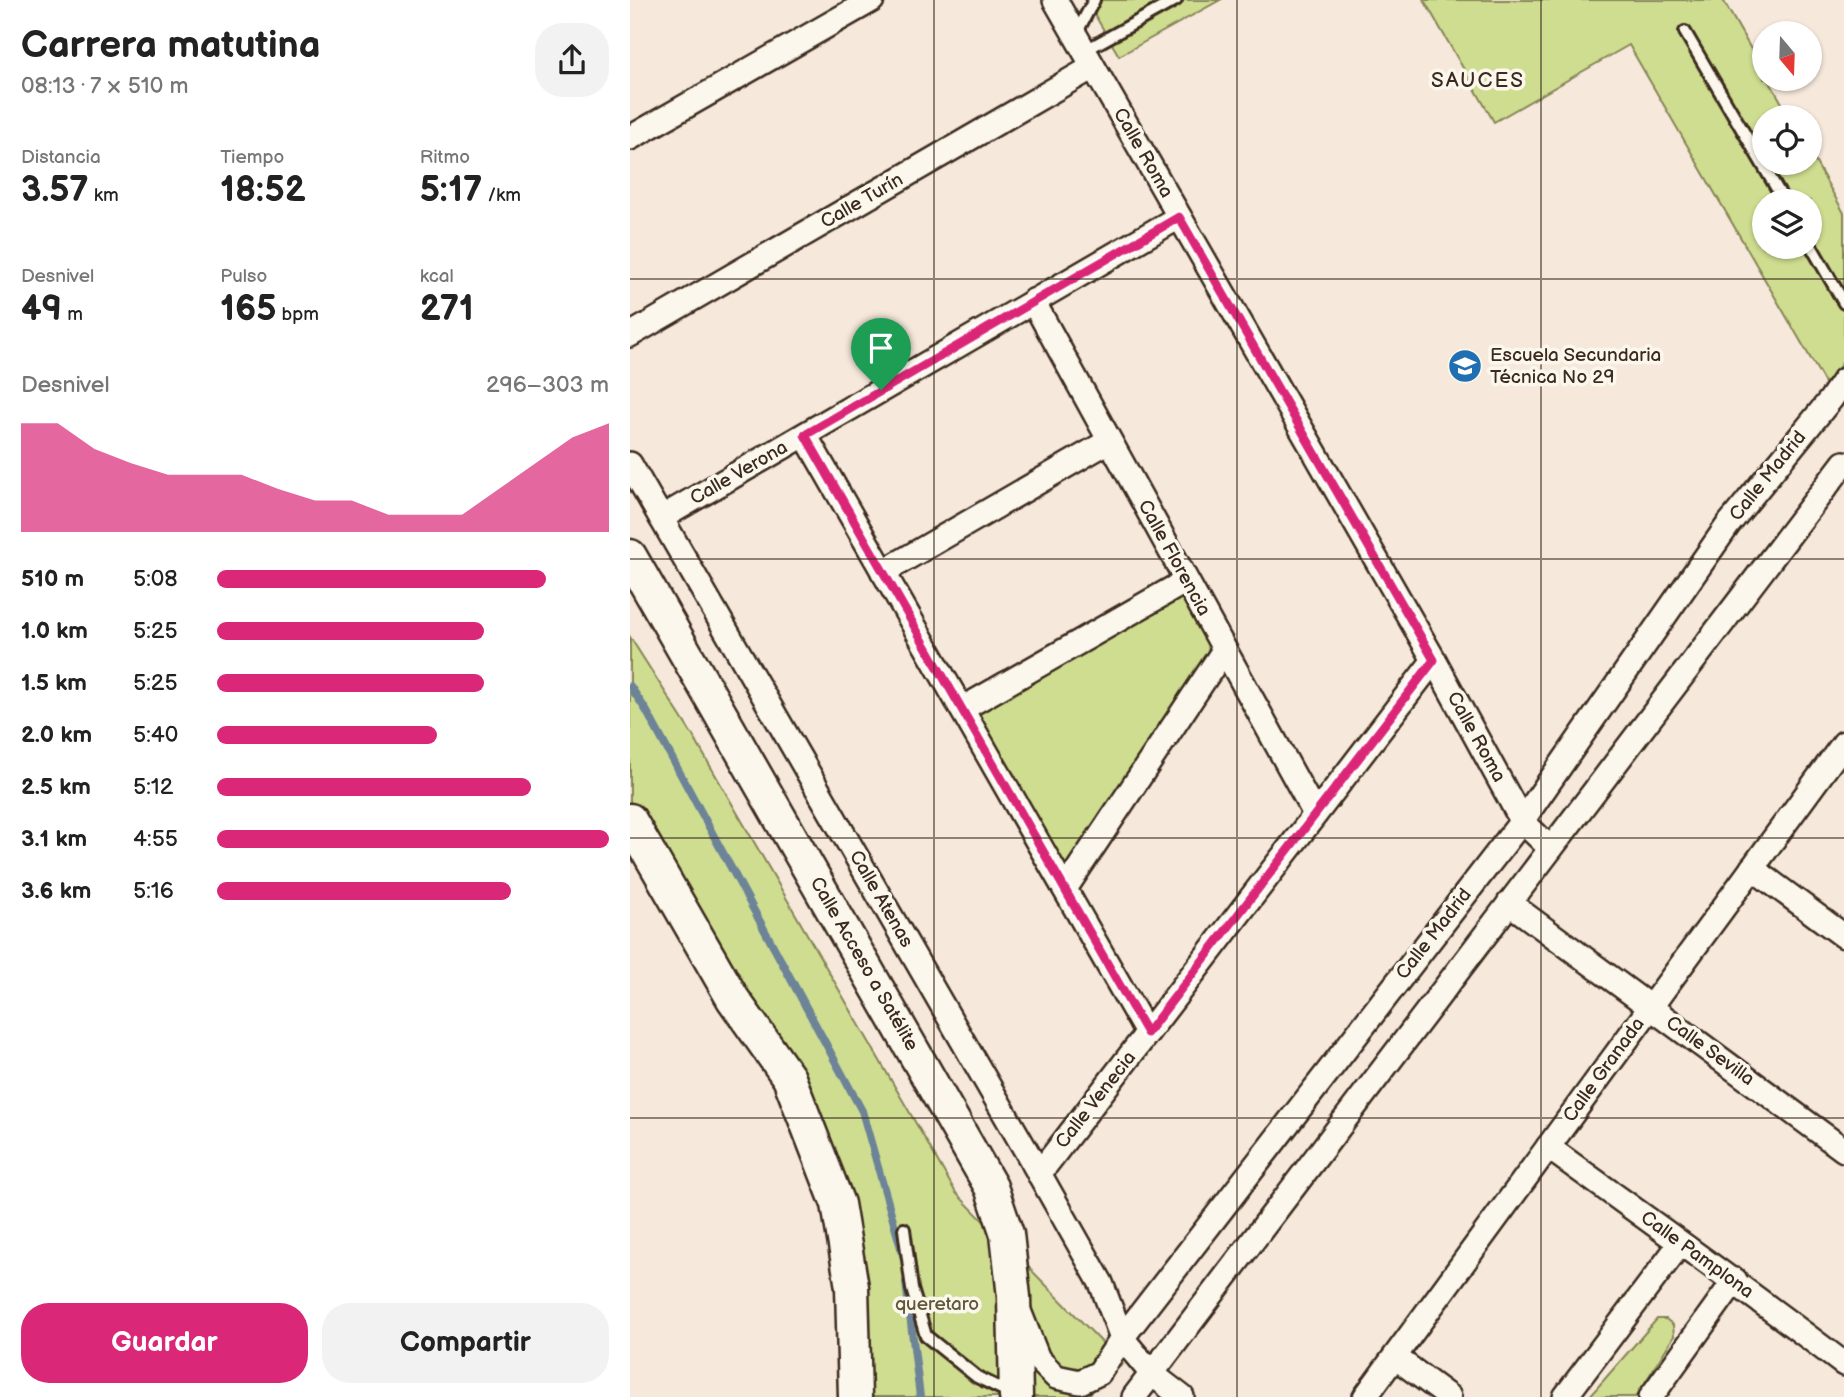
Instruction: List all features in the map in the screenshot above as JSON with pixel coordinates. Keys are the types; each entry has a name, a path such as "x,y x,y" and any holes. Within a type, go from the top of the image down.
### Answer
{"main road":[{"name":"Calle Acceso a Satélite","path":"630,556 991,1187 1007,1234 1014,1297 1016,1397"},
{"path":"630,820 733,999 789,1078 838,1204 852,1287 855,1397"}],"street":[{"name":"Calle Roma","path":"1055,0 1434,660 1522,821 1550,848"},
{"path":"633,129 865,2"},
{"name":"Calle Turín","path":"630,335 1084,51"},
{"name":"Calle Verona","path":"661,518 1179,217"},
{"name":"Calle Florencia","path":"1033,301 1315,814"},
{"name":"Calle Madrid","path":"1014,1297 1038,1359 1056,1377 1080,1382 1099,1373 1122,1338 1522,821 1728,525 1844,380"},
{"path":"805,435 1147,1033"},
{"path":"883,572 1109,441"},
{"name":"Calle Madrid","path":"1133,1397 1844,463"},
{"name":"Calle Atenas","path":"630,464 1101,1283 1122,1338 1152,1374 1182,1397"},
{"path":"962,709 1186,581"},
{"path":"1065,889 1224,650"},
{"name":"Calle Venecia","path":"1039,1174 1434,660"},
{"name":"Calle Granada","path":"1365,1397 1844,743"},
{"path":"1752,868 1844,936"},
{"name":"Calle Sevilla","path":"1508,903 1844,1150"},
{"name":"Calle Pamplona","path":"1548,1147 1680,1244 1735,1280 1844,1364"},
{"path":"1565,1397 1680,1244"},
{"path":"1651,1397 1735,1280"},
{"path":"1395,1357 1448,1397"}],"lane":[{"path":"1084,51 1094,0"},
{"name":"Calle Turín","path":"1084,51 1176,0"},
{"path":"1685,32 1777,189"},
{"path":"1819,259 1844,303"},
{"path":"904,1229 912,1289 926,1336 977,1377 1016,1397"}],"green space":[{"path":"1086,0 1220,0 1119,56"},
{"path":"1424,0 1723,0 1752,51 1752,91 1775,91 1783,105 1752,105 1752,175 1822,174 1844,213 1844,360 1826,385 1753,259 1822,259 1822,189 1752,189 1752,257 1629,45 1494,122"},
{"path":"1186,581 1224,650 1065,889 962,709"},
{"name":"queretaro","path":"630,637 693,736 956,1193 1123,1364 1086,1397 858,1397 819,1156 630,829"},
{"path":"1657,1319 1666,1319 1673,1325 1674,1336 1636,1397 1589,1397"}],"waterway":[{"path":"630,686 646,710 862,1111 903,1255"},
{"path":"906,1282 920,1397"}],"place":[{"name":"Escuela Secundaria Técnica No 29","path":"1465,366"}],"district":[{"name":"SAUCES","path":"1478,80"}],"route":[{"path":"1179,217 1434,660 1147,1033 805,435 881,390 1179,217"}]}
